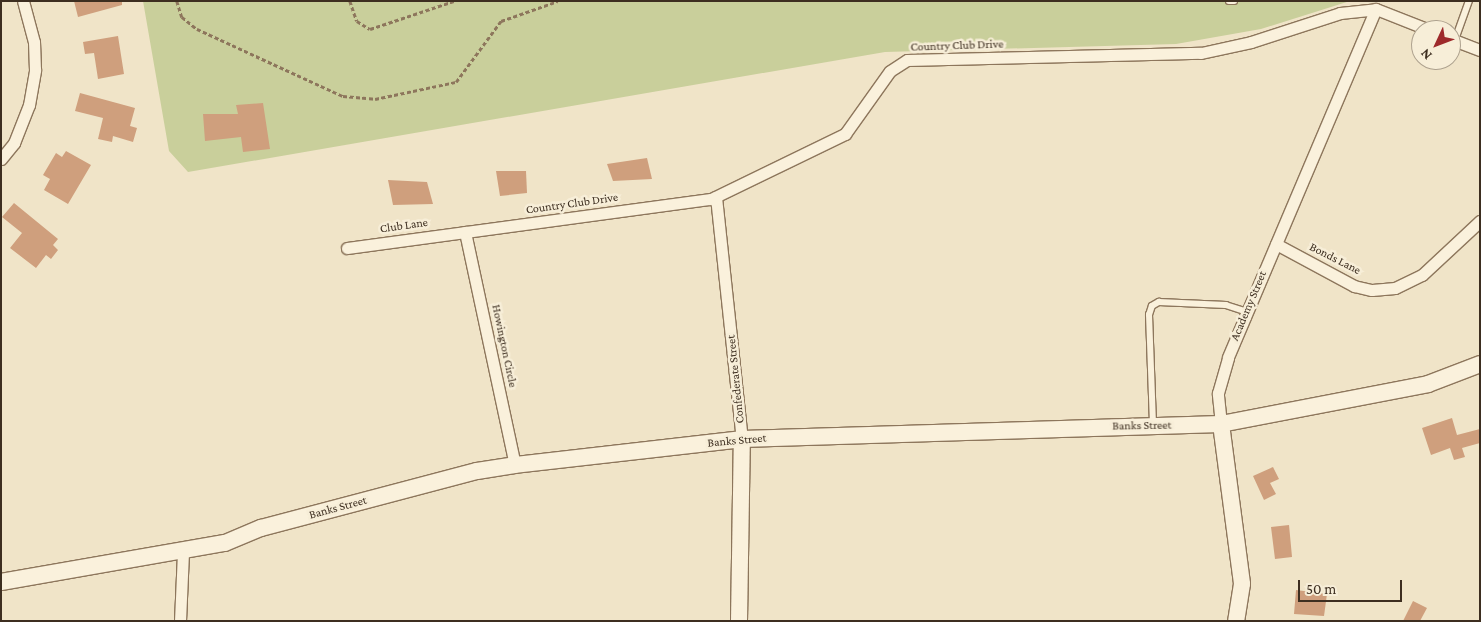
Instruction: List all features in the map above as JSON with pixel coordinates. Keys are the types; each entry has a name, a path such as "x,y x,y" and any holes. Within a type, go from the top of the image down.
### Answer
{"street":[{"path":"1,159 14,143 29,105 35,70 34,42 24,1"},
{"path":"1375,5 1411,22"},
{"name":"Country Club Drive","path":"465,232 716,197 845,134 890,70 907,60 1201,53 1251,42 1340,13 1375,5"},
{"name":"Academy Street","path":"1236,621 1242,584 1218,393 1228,357 1375,5"},
{"path":"1461,42 1480,50"},
{"name":"Confederate Street","path":"716,197 742,439 740,621"},
{"name":"Bonds Lane","path":"1276,244 1354,286 1372,290 1387,289 1422,275 1480,222"},
{"name":"Club Lane","path":"347,248 465,232"},
{"name":"Howington Circle","path":"465,232 515,465"},
{"name":"Banks Street","path":"1,582 225,543 261,528 477,471 515,465 742,439 1221,424 1428,384 1478,367"},
{"path":"180,621 183,551"}],"lane":[{"path":"1229,1 1234,1"},
{"path":"1461,20 1469,1"},
{"path":"1153,426 1148,315 1152,306 1159,302 1226,305 1247,312"}],"path":[{"path":"177,1 182,17 197,29 344,96 375,99 456,82 501,21 558,1"},
{"path":"350,1 357,21 370,29 454,1"}],"green space":[{"path":"143,1 1350,1 1261,29 1176,44 885,52 188,172 169,151"}],"building":[{"path":"74,1 122,1 122,5 78,17"},
{"path":"118,36 124,74 98,79 94,53 85,54 83,42"},
{"path":"80,93 135,108 130,126 137,128 133,142 113,136 112,142 98,139 103,118 75,111"},
{"path":"263,103 270,149 243,152 241,137 205,141 203,114 238,114 236,105"},
{"path":"66,151 91,165 68,204 44,190 50,179 43,175 56,153 62,157"},
{"path":"647,158 652,179 613,181 607,164"},
{"path":"496,171 526,171 527,193 500,196"},
{"path":"388,180 427,182 433,204 393,205"},
{"path":"14,203 58,239 53,245 58,250 51,259 46,255 36,268 10,248 22,233 2,217"},
{"path":"1452,418 1457,435 1480,429 1480,443 1462,448 1465,457 1454,460 1450,448 1431,455 1422,428"},
{"path":"1273,467 1279,479 1270,483 1276,494 1264,500 1253,476"},
{"path":"1289,525 1292,557 1275,559 1271,527"},
{"path":"1296,590 1327,594 1324,616 1294,614"},
{"path":"1413,601 1427,608 1420,621 1403,621"}]}
